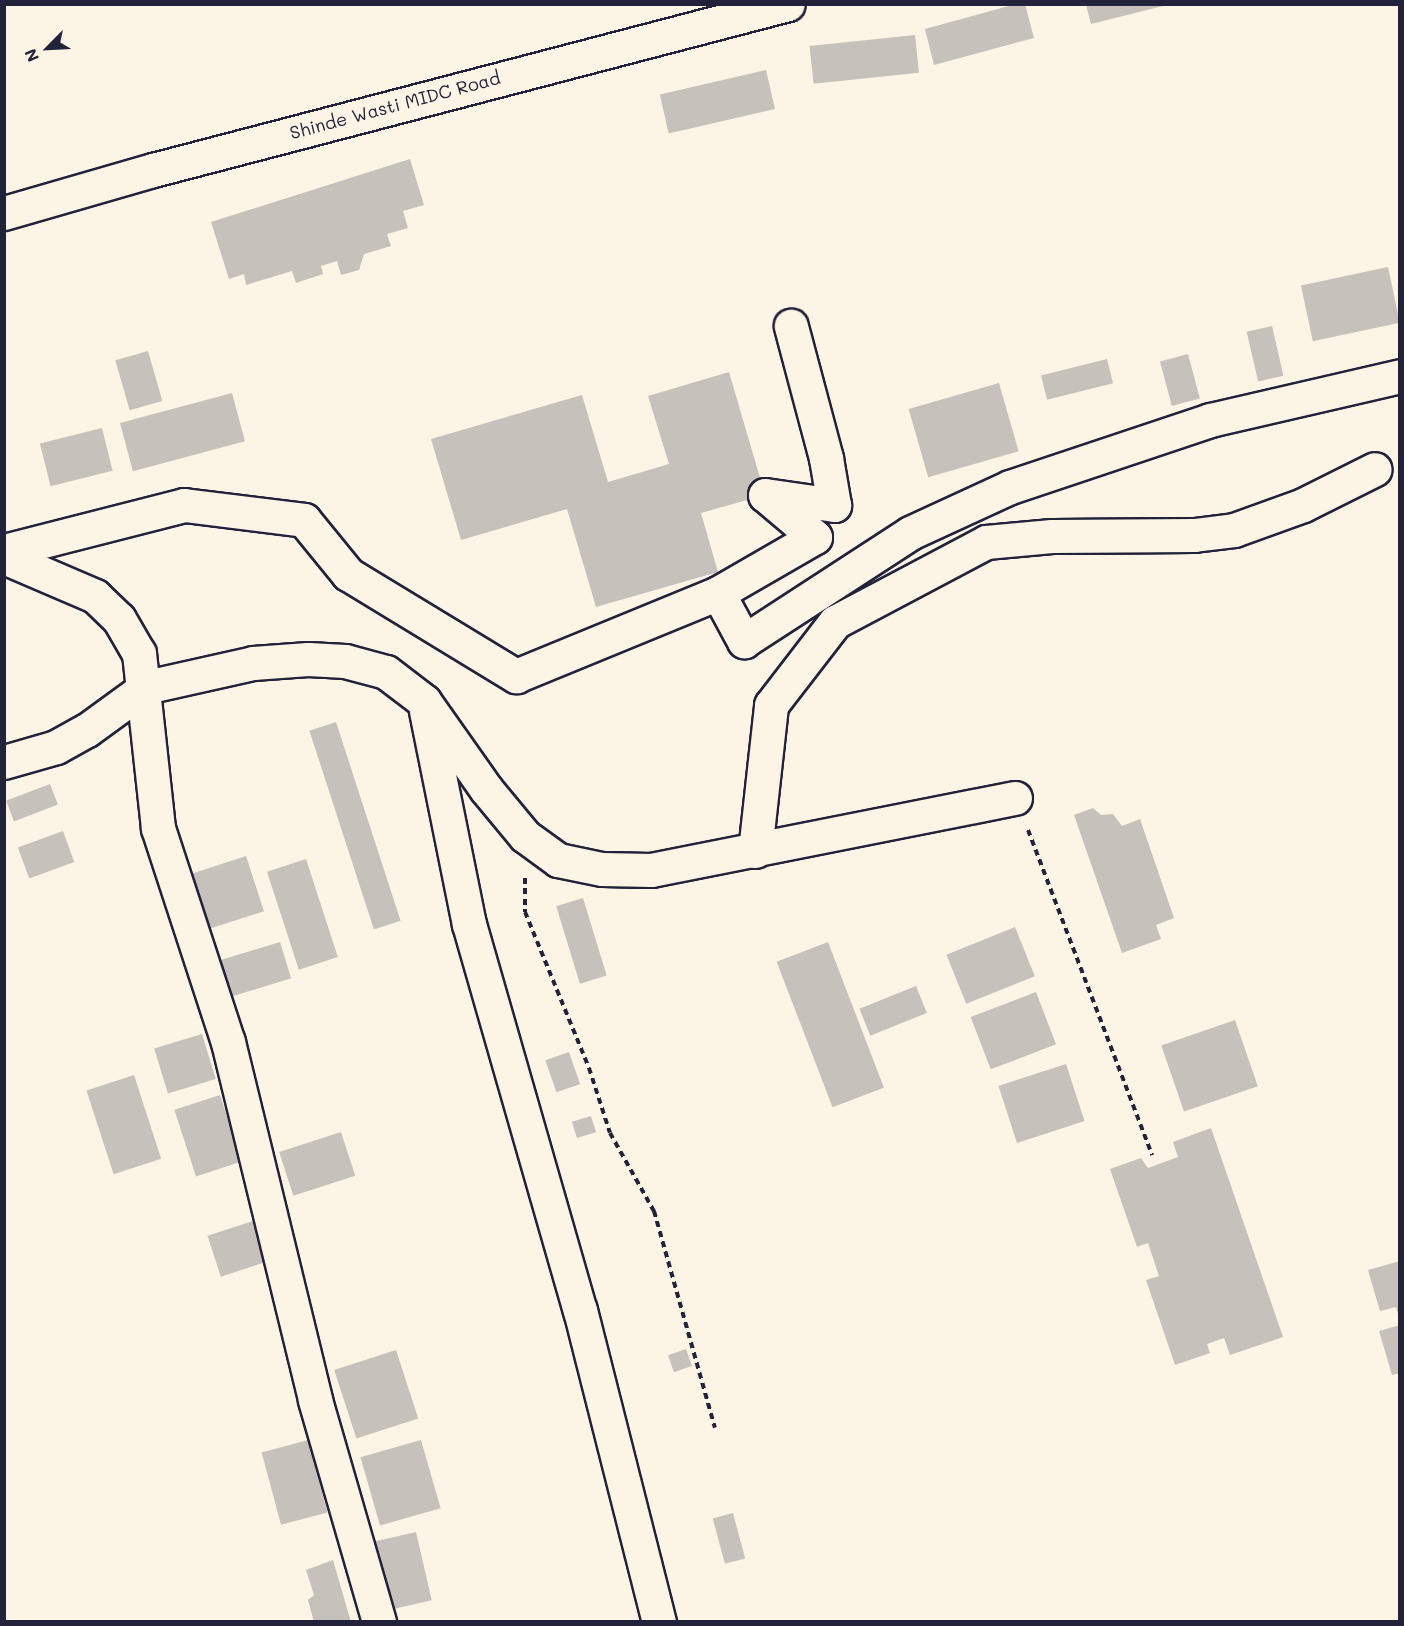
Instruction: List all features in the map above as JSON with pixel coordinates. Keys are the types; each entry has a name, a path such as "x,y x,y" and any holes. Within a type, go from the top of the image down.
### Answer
{"street":[{"name":"Shinde Wasti MIDC Road","path":"4,213 176,164 788,4"},
{"path":"4,551 184,505 304,520 348,574 516,676 718,593 815,537 765,495 834,505 826,458 791,326"},
{"path":"718,593 744,641 910,533 1010,487 1210,420 1400,376"},
{"path":"755,851 771,705 835,622 986,542 1052,536 1194,535 1234,530 1303,505 1375,469"},
{"path":"4,557 94,596 118,620 139,652 146,687 152,799 158,828 228,1042 312,1389 379,1622"},
{"path":"4,762 56,747 87,730 146,687 253,663 345,661 386,672 424,701 486,789 525,836 558,860 602,869 651,870 1016,798"},
{"path":"424,701 469,924 579,1310 659,1622"}],"path":[{"path":"1016,798 1152,1155"},
{"path":"525,836 525,912 589,1068 610,1133 654,1211 715,1428"}],"building":[{"path":"1016,4 1025,4 1034,38 934,65 925,29"},
{"path":"1086,5 1167,5 1091,24"},
{"path":"915,35 919,73 814,84 810,46"},
{"path":"766,70 775,109 669,133 660,95"},
{"path":"410,159 424,205 403,211 408,228 387,234 391,246 364,254 359,270 341,275 337,261 321,266 323,274 296,283 292,271 246,285 244,274 229,279 211,222"},
{"path":"1388,267 1400,323 1313,341 1301,286"},
{"path":"1272,326 1283,376 1258,382 1247,332"},
{"path":"148,351 162,401 130,410 115,360"},
{"path":"1188,354 1200,398 1172,406 1160,362"},
{"path":"1107,359 1113,383 1047,400 1041,375"},
{"path":"729,372 765,495 701,513 718,572 596,607 567,509 461,540 431,439 582,395 608,482 669,464 648,396"},
{"path":"999,383 1019,451 928,477 909,409"},
{"path":"232,393 245,441 133,471 120,423"},
{"path":"102,428 113,471 51,486 40,443"},
{"path":"336,722 401,921 374,929 309,731"},
{"path":"50,784 58,805 14,821 6,801"},
{"path":"1093,808 1101,815 1113,814 1122,826 1140,819 1174,918 1156,925 1161,939 1122,953 1074,815"},
{"path":"63,831 74,862 29,878 18,847"},
{"path":"246,856 264,911 200,932 182,877"},
{"path":"306,859 338,957 299,970 267,872"},
{"path":"583,898 607,975 580,984 556,906"},
{"path":"1015,927 1035,976 966,1004 946,955"},
{"path":"280,942 291,978 227,998 216,962"},
{"path":"828,942 884,1088 833,1107 777,962"},
{"path":"916,986 927,1013 870,1036 859,1009"},
{"path":"1036,992 1056,1044 991,1069 971,1017"},
{"path":"1235,1020 1258,1086 1184,1112 1161,1045"},
{"path":"202,1034 216,1079 168,1094 154,1049"},
{"path":"569,1052 580,1084 556,1092 545,1060"},
{"path":"1066,1064 1085,1121 1017,1143 998,1086"},
{"path":"134,1075 161,1159 114,1174 86,1090"},
{"path":"220,1095 242,1162 196,1176 174,1110"},
{"path":"591,1116 596,1132 577,1138 572,1122"},
{"path":"1211,1128 1283,1337 1230,1355 1224,1338 1207,1344 1210,1353 1175,1365 1146,1280 1159,1276 1148,1243 1137,1247 1110,1169 1141,1158 1148,1168 1178,1157 1173,1142"},
{"path":"341,1132 355,1176 293,1196 279,1152"},
{"path":"256,1220 269,1261 221,1277 207,1236"},
{"path":"1400,1261 1399,1317 1396,1307 1380,1311 1368,1270"},
{"path":"1400,1325 1400,1373 1392,1375 1379,1331"},
{"path":"686,1349 692,1366 674,1372 668,1355"},
{"path":"396,1350 418,1418 356,1439 334,1370"},
{"path":"308,1440 327,1512 281,1525 262,1452"},
{"path":"421,1440 441,1508 380,1526 360,1457"},
{"path":"733,1513 745,1558 725,1564 713,1518"},
{"path":"416,1532 432,1600 387,1611 371,1542"},
{"path":"333,1560 351,1622 314,1622 308,1600 314,1595 306,1570"}]}
